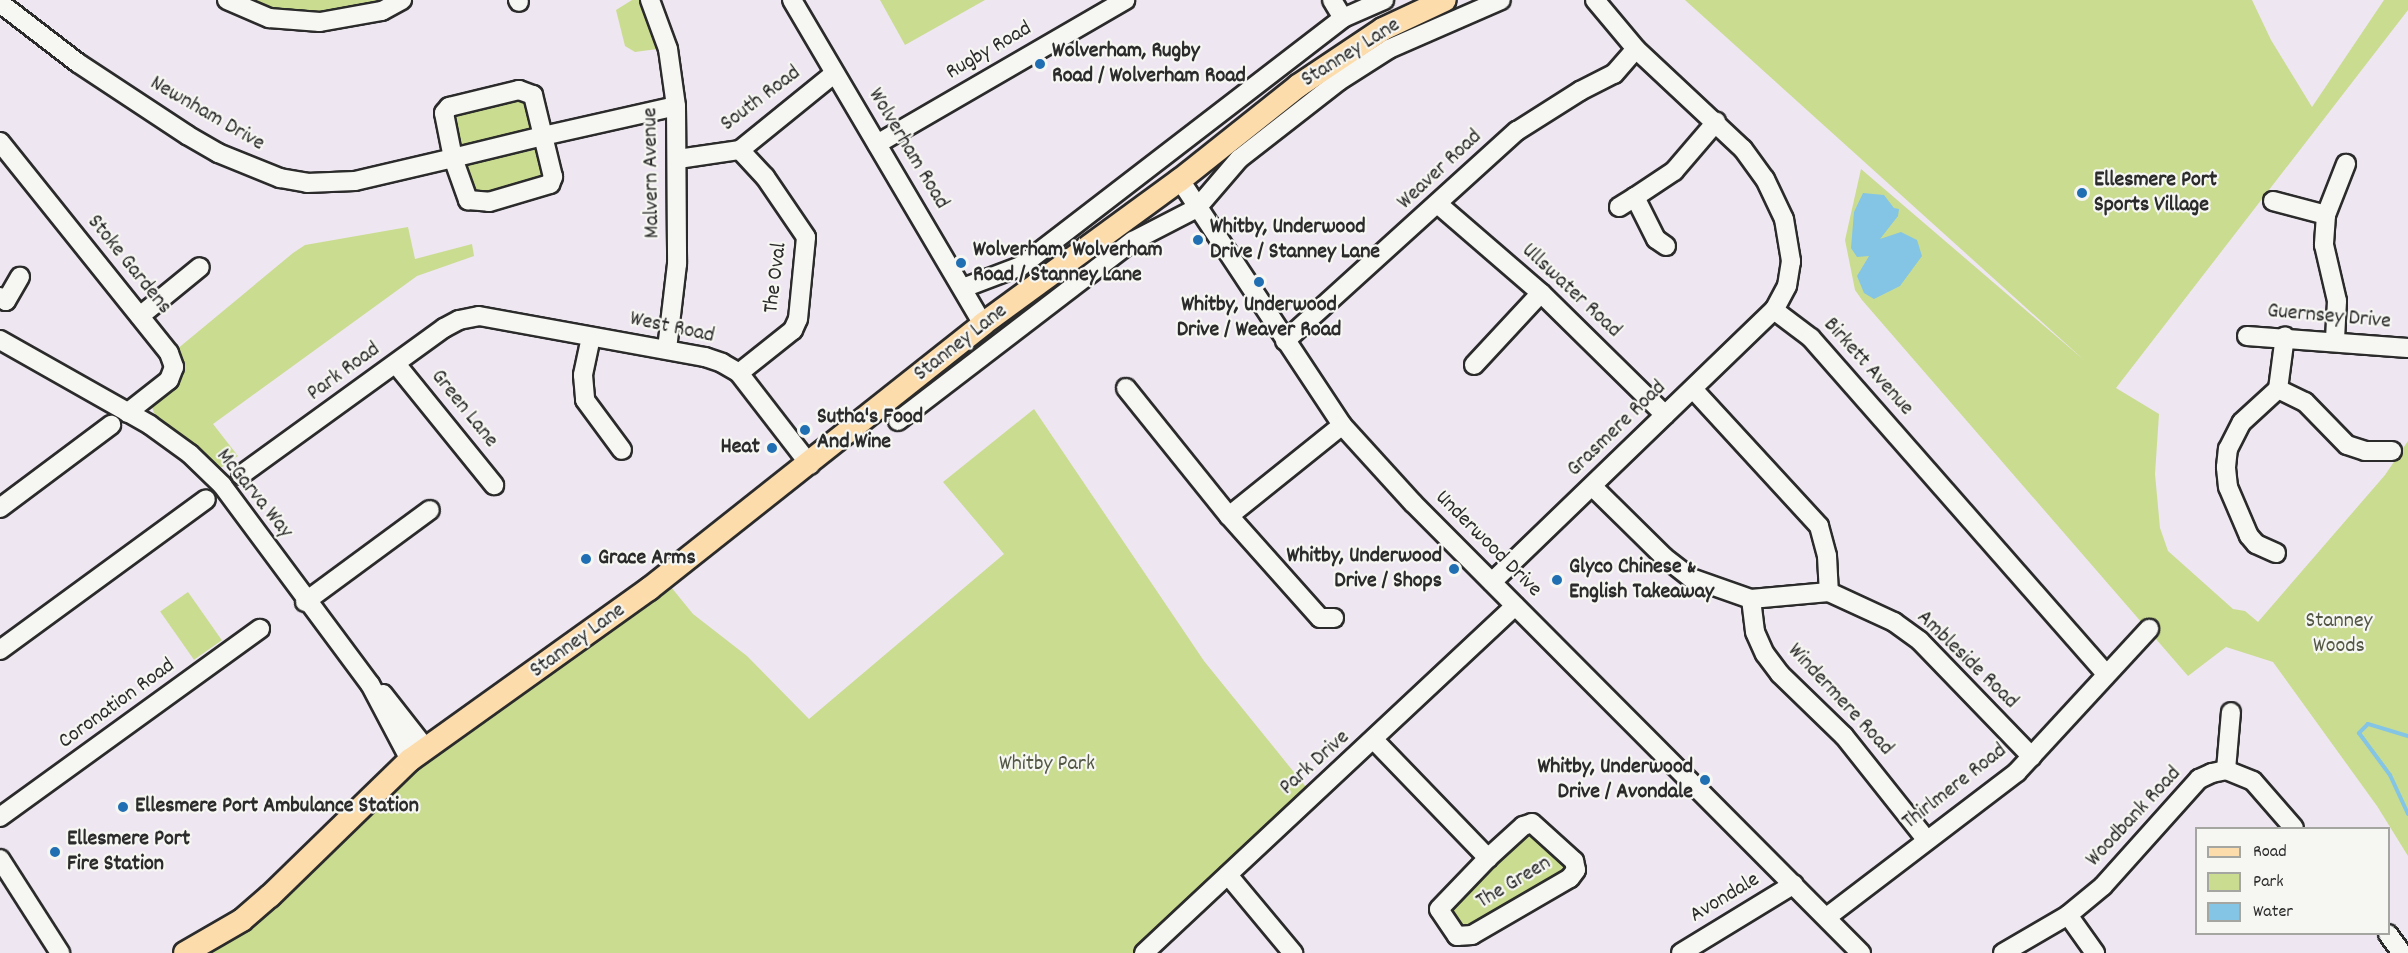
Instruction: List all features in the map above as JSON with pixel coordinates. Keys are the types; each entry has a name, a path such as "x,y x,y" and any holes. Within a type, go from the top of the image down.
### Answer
{"main road":[{"name":"Stanney Lane","path":"185,953 242,920 418,755 650,590 810,465 983,324 1180,180 1298,87 1383,30 1445,0"}],"street":[{"path":"227,0 269,18 320,22 382,11 402,0"},
{"name":"Malvern Avenue","path":"650,0 668,49 676,105 677,264 667,349"},
{"name":"Wolverham Road","path":"792,0 983,324"},
{"name":"Rugby Road","path":"877,144 1125,0"},
{"path":"1332,0 1343,18"},
{"path":"963,288 1021,266 1343,18 1384,0"},
{"name":"Stanney Lane","path":"898,421 1132,241 1197,208 1239,159 1338,81 1389,49 1501,0"},
{"path":"1595,0 1636,49 1716,122 1765,179 1784,219 1790,273 1774,310"},
{"name":"Newnham Drive","path":"0,3 78,63 187,135 264,174 307,183 355,181 676,105"},
{"name":"Weaver Road","path":"1285,341 1440,205 1517,131 1580,91 1614,74 1636,49"},
{"path":"1281,65 1298,87"},
{"name":"South Road","path":"678,159 740,150 834,74"},
{"path":"519,90 528,92 533,95 543,136 553,177 550,184 511,197 475,204 468,200 453,158 444,113 449,107 478,99 519,90"},
{"path":"1619,207 1674,171 1716,122"},
{"name":"Stoke Gardens","path":"0,142 169,352 174,367 169,380 127,413"},
{"name":"The Oval","path":"739,373 793,330 798,319 806,237 771,186 740,150"},
{"path":"2335,340 2337,301 2324,245 2326,214 2346,164"},
{"name":"Underwood Drive","path":"1180,180 1341,425 1515,606 1861,953"},
{"path":"1635,197 1656,239 1666,246"},
{"path":"2273,201 2326,214"},
{"name":"Ullswater Road","path":"1440,205 1542,293 1665,415"},
{"path":"140,316 200,267"},
{"path":"0,297 6,301 20,277"},
{"path":"1474,365 1542,293"},
{"name":"Grasmere Road","path":"1492,582 1774,310"},
{"name":"Birkett Avenue","path":"1774,310 1811,338 2105,673"},
{"name":"West Road","path":"479,316 705,357 739,373 810,465"},
{"name":"Park Road","path":"241,475 459,320 479,316"},
{"name":"Guernsey Drive","path":"2247,336 2285,336 2408,348"},
{"path":"2276,553 2256,544 2249,536 2228,487 2226,467 2228,449 2242,422 2278,388 2285,336"},
{"path":"591,337 583,375 585,400 622,450"},
{"name":"McGarva Way","path":"0,339 127,413 190,454 222,485 306,602 370,684 418,755"},
{"name":"Green Lane","path":"396,364 494,485"},
{"path":"1126,388 1229,516 1325,621"},
{"path":"2278,388 2305,402 2347,445 2384,455"},
{"path":"1593,487 1664,557 1691,578 1751,599 1829,592 1827,556 1819,526 1693,389"},
{"path":"0,508 111,425"},
{"path":"1229,516 1341,425"},
{"path":"0,650 206,499"},
{"path":"306,602 430,510"},
{"name":"Ambleside Road","path":"1829,592 1908,631 2032,757"},
{"name":"Windermere Road","path":"1751,599 1755,632 1765,654 1780,675 1844,735 1926,839"},
{"name":"Park Drive","path":"1144,953 1375,741 1515,606"},
{"name":"Coronation Road","path":"0,817 260,629"},
{"name":"Thirlmere Road","path":"1827,917 1926,839 1977,805 2032,757 2105,673 2150,629"},
{"path":"2231,712 2226,770 2253,781 2293,827"},
{"name":"The Green","path":"1375,741 1488,858"},
{"name":"Woodbank Road","path":"2003,953 2068,915 2103,886 2199,779 2226,770"},
{"name":"The Green","path":"1532,824 1574,861 1576,870 1570,878 1472,935 1457,936 1439,909 1488,858 1523,826 1532,824"},
{"path":"0,859 60,953"},
{"path":"1228,875 1293,953"},
{"name":"Avondale","path":"1681,953 1794,884"},
{"path":"2068,915 2095,953"},
{"path":"2389,935 2402,953"}],"green space":[{"path":"248,0 380,0 366,8 306,13 278,12"},
{"path":"632,0 639,0 657,49 635,52 625,46 616,10"},
{"path":"880,0 985,0 905,45"},
{"name":"Stanney Woods","path":"1685,0 2252,0 2271,40 2312,107 2384,0 2408,0 2408,10 2116,388 2159,414 2155,474 2160,528 2168,551 2233,609 2245,611 2258,622 2385,475 2408,441 2408,856 2377,806 2273,662 2226,647 2188,676 1862,300 1855,290 1845,240 1861,169 2084,360"},
{"path":"524,94 535,128 529,133 462,149 457,146 450,121 453,109"},
{"path":"538,149 548,177 478,200 464,168 467,165"},
{"path":"408,227 415,259 472,244 474,256 417,276 213,424 238,456 219,469 154,413 152,407 176,350 293,253 305,245"},
{"name":"Whitby Park","path":"1034,409 1204,661 1310,792 1137,953 199,953 380,792 671,587 693,614 747,656 809,719 1004,554 943,482"},
{"path":"188,592 222,640 194,660 160,612"},
{"path":"1532,828 1570,870 1459,932 1444,906"}],"water":[{"path":"1863,193 1884,195 1894,208 1899,209 1898,216 1880,239 1901,232 1917,240 1922,256 1900,286 1874,299 1864,293 1857,276 1869,256 1857,257 1851,248 1854,212"}],"waterway":[{"path":"2408,736 2368,724 2359,733 2390,775 2408,814"}],"place":[{"name":"Wolverham, Rugby Road / Wolverham Road","path":"1040,64"},
{"name":"Ellesmere Port Sports Village","path":"2082,193"},
{"name":"Whitby, Underwood Drive / Stanney Lane","path":"1198,240"},
{"name":"Wolverham, Wolverham Road / Stanney Lane","path":"961,263"},
{"name":"Whitby, Underwood Drive / Weaver Road","path":"1259,282"},
{"name":"Sutha's Food And Wine","path":"805,430"},
{"name":"Heat","path":"772,448"},
{"name":"Grace Arms","path":"586,559"},
{"name":"Whitby, Underwood Drive / Shops","path":"1454,569"},
{"name":"Glyco Chinese & English Takeaway","path":"1557,580"},
{"name":"Whitby, Underwood Drive / Avondale","path":"1705,780"},
{"name":"Ellesmere Port Ambulance Station","path":"123,807"},
{"name":"Ellesmere Port Fire Station","path":"55,852"}]}
